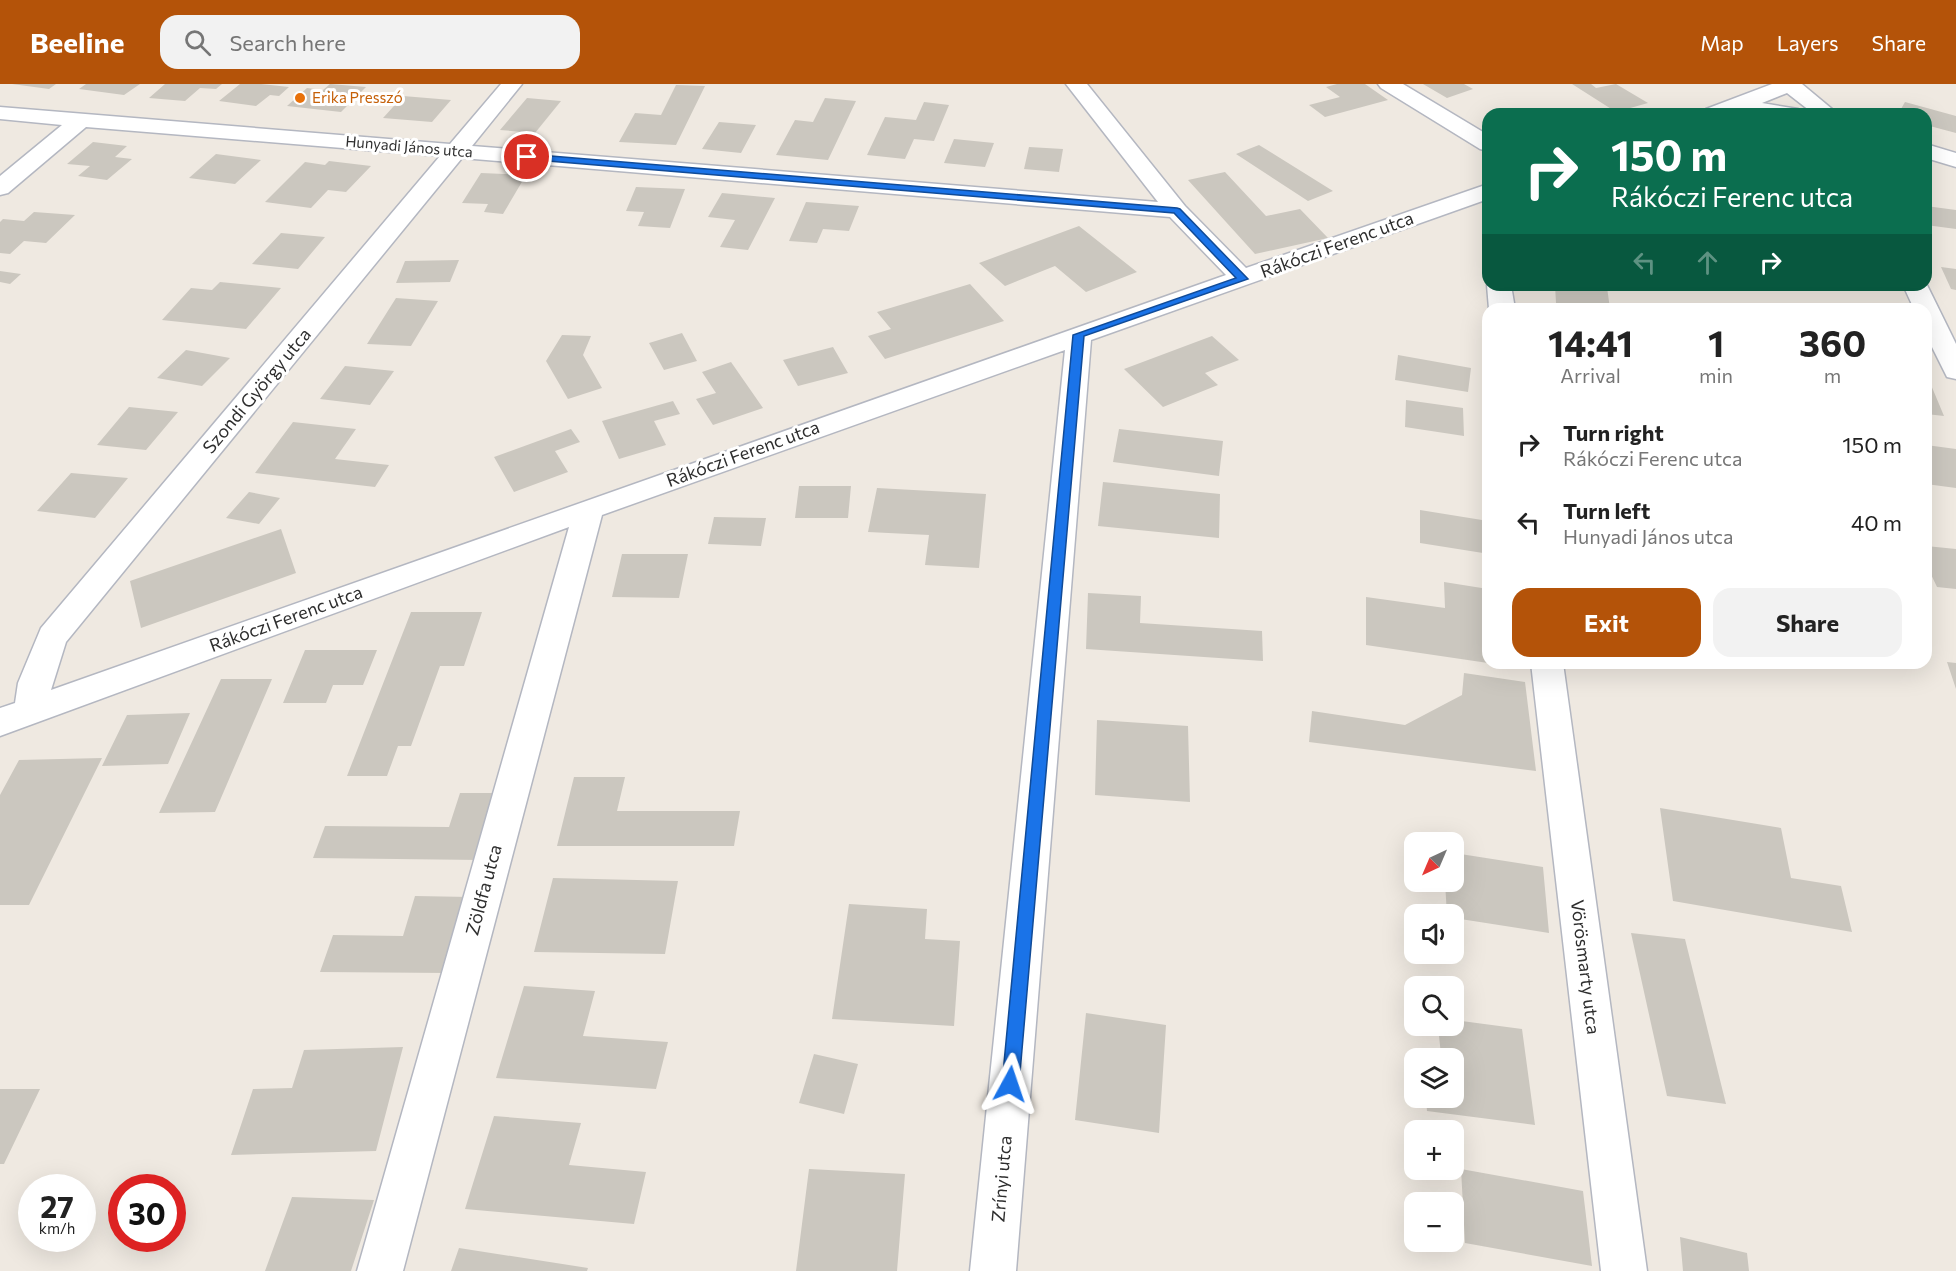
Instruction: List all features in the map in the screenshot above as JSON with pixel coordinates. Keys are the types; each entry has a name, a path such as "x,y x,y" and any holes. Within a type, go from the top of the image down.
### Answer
{"street":[{"name":"Szondi György utca","path":"31,711 35,682 52,637 512,84"},
{"path":"1076,84 1177,211 1243,279"},
{"path":"1388,84 1482,140"},
{"path":"1731,108 1791,85 1820,108"},
{"path":"1740,105 1757,108"},
{"name":"Hunyadi János utca","path":"0,113 1177,211"},
{"path":"0,188 81,120"},
{"path":"1932,153 1956,160"},
{"name":"Rákóczi Ferenc utca","path":"0,722 589,509 1482,193"},
{"path":"1932,321 1956,371"},
{"name":"Zrínyi utca","path":"993,1271 1079,335"},
{"name":"Zöldfa utca","path":"380,1271 589,509"},
{"name":"Vörösmarty utca","path":"1548,669 1624,1271"}],"building":[{"path":"12,84 56,84 49,89"},
{"path":"86,84 140,84 124,95 79,89"},
{"path":"165,84 222,84 216,89 200,88 185,101 149,98"},
{"path":"240,84 289,87 279,96 270,95 256,106 219,101"},
{"path":"330,84 366,87 341,112 287,106 307,88 323,90"},
{"path":"1337,84 1365,84 1388,100 1325,117 1309,105 1340,97 1326,87"},
{"path":"1423,84 1464,84 1473,89 1447,98"},
{"path":"1572,84 1591,84 1596,88 1616,84 1648,103 1630,108 1610,108"},
{"path":"676,85 705,86 676,145 619,142 635,113 661,115"},
{"path":"403,96 451,100 432,122 383,118"},
{"path":"527,98 561,101 535,133 500,130"},
{"path":"825,98 856,101 828,160 776,155 795,120 813,122"},
{"path":"924,102 949,105 934,141 914,139 905,159 867,155 885,117 916,120"},
{"path":"1905,102 1927,108 1902,108"},
{"path":"1932,109 1956,116 1956,133 1932,127"},
{"path":"719,122 756,125 741,153 702,149"},
{"path":"954,139 994,143 985,167 944,163"},
{"path":"93,142 127,146 115,157 132,159 107,180 78,176 90,166 67,164"},
{"path":"1259,145 1333,191 1308,201 1236,154"},
{"path":"1029,147 1063,149 1059,172 1024,169"},
{"path":"216,154 261,160 235,184 189,178"},
{"path":"329,161 371,166 346,192 328,190 311,208 265,202 305,162 325,165"},
{"path":"1225,172 1266,216 1300,209 1328,238 1255,254 1188,180"},
{"path":"481,173 526,175 503,214 484,212 488,204 462,203"},
{"path":"636,187 685,189 670,228 638,226 644,212 626,211"},
{"path":"722,193 775,198 748,250 720,247 735,220 708,217"},
{"path":"806,202 859,206 849,231 823,229 817,243 789,241"},
{"path":"1932,207 1956,210 1956,229 1932,226"},
{"path":"34,212 75,215 46,243 24,241 10,254 0,253 0,222 3,219 24,221"},
{"path":"1079,226 1137,272 1086,292 1055,266 1005,286 979,263"},
{"path":"281,233 325,237 298,269 252,264"},
{"path":"459,260 450,282 396,283 405,261"},
{"path":"1941,267 1956,269 1956,290 1951,289"},
{"path":"0,271 21,274 10,284 0,282"},
{"path":"220,282 281,288 246,329 162,320 191,288 212,290"},
{"path":"970,284 1004,321 885,359 868,336 891,329 877,312"},
{"path":"1555,291 1608,291 1609,303 1556,303"},
{"path":"396,298 438,301 411,346 367,344"},
{"path":"682,333 697,361 664,370 649,343"},
{"path":"562,335 591,336 583,355 602,388 568,399 546,361"},
{"path":"1212,336 1239,360 1205,373 1218,385 1163,407 1124,369"},
{"path":"833,347 848,373 798,386 783,360"},
{"path":"186,350 230,358 202,386 157,378"},
{"path":"1398,355 1471,368 1468,392 1395,380"},
{"path":"731,362 763,408 713,425 696,399 716,393 702,372"},
{"path":"345,366 394,371 370,405 320,399"},
{"path":"1932,387 1944,416 1932,415"},
{"path":"1406,400 1463,408 1464,436 1405,427"},
{"path":"673,401 680,414 654,421 666,445 619,459 602,421"},
{"path":"129,407 178,412 146,450 97,445"},
{"path":"293,422 356,429 335,459 389,465 375,487 255,473"},
{"path":"571,429 580,442 555,451 568,472 514,492 494,457"},
{"path":"1119,429 1223,441 1219,476 1113,462"},
{"path":"1932,446 1956,449 1956,488 1932,485"},
{"path":"71,473 128,478 95,518 37,511"},
{"path":"1103,482 1220,494 1219,538 1098,526"},
{"path":"799,486 851,486 848,518 795,518"},
{"path":"877,488 986,494 979,568 925,565 929,535 868,532"},
{"path":"249,492 280,498 259,524 226,518"},
{"path":"1420,510 1482,520 1482,553 1420,543"},
{"path":"714,517 766,518 761,546 708,544"},
{"path":"281,529 296,573 141,628 130,581"},
{"path":"1932,547 1956,549 1956,589 1937,587 1932,577"},
{"path":"622,554 688,554 679,598 612,597"},
{"path":"1444,582 1482,588 1482,662 1366,645 1366,597 1445,608"},
{"path":"1088,593 1141,596 1140,623 1262,631 1263,661 1086,649"},
{"path":"411,612 482,612 464,666 440,666 411,746 398,746 387,776 347,776"},
{"path":"305,650 377,650 363,685 333,685 326,703 283,703"},
{"path":"1947,662 1956,663 1956,689"},
{"path":"1464,673 1525,682 1536,771 1309,742 1312,711 1405,725 1462,695"},
{"path":"221,679 272,679 215,812 159,813"},
{"path":"190,713 168,764 102,766 127,715"},
{"path":"1097,720 1188,726 1190,802 1095,795"},
{"path":"102,758 29,905 0,905 0,795 19,760"},
{"path":"574,777 625,777 617,811 740,811 734,846 557,846"},
{"path":"460,793 499,793 480,860 313,858 325,826 449,827"},
{"path":"1660,808 1781,828 1791,878 1841,886 1852,932 1673,901"},
{"path":"1464,855 1543,867 1549,933 1464,920 1464,904 1446,904 1446,892 1464,892"},
{"path":"553,878 678,881 665,954 534,952"},
{"path":"415,896 470,897 448,973 320,972 333,935 403,936"},
{"path":"849,904 927,909 925,939 960,941 954,1026 832,1019"},
{"path":"1631,933 1685,939 1726,1104 1667,1096"},
{"path":"524,986 595,991 583,1036 668,1042 656,1089 496,1078"},
{"path":"1086,1013 1166,1025 1159,1133 1075,1120"},
{"path":"1464,1021 1522,1029 1535,1125 1427,1111 1427,1108 1464,1108 1464,1048 1440,1048 1439,1036 1464,1036"},
{"path":"403,1047 376,1151 231,1155 253,1089 292,1088 304,1050"},
{"path":"814,1054 858,1064 844,1114 799,1103"},
{"path":"0,1089 40,1089 4,1164 0,1164"},
{"path":"494,1116 581,1123 569,1165 646,1172 634,1224 465,1209"},
{"path":"809,1169 905,1174 897,1271 796,1271"},
{"path":"1464,1170 1583,1191 1592,1266 1465,1243 1462,1192"},
{"path":"292,1197 374,1200 351,1271 265,1271"},
{"path":"1680,1237 1747,1253 1749,1271 1683,1271"},
{"path":"459,1248 588,1268 587,1271 451,1271"}],"place":[{"name":"Erika Presszó","path":"300,98"}],"route":[{"path":"527,157 1177,211 1243,279 1079,335 1010,1084"}]}
